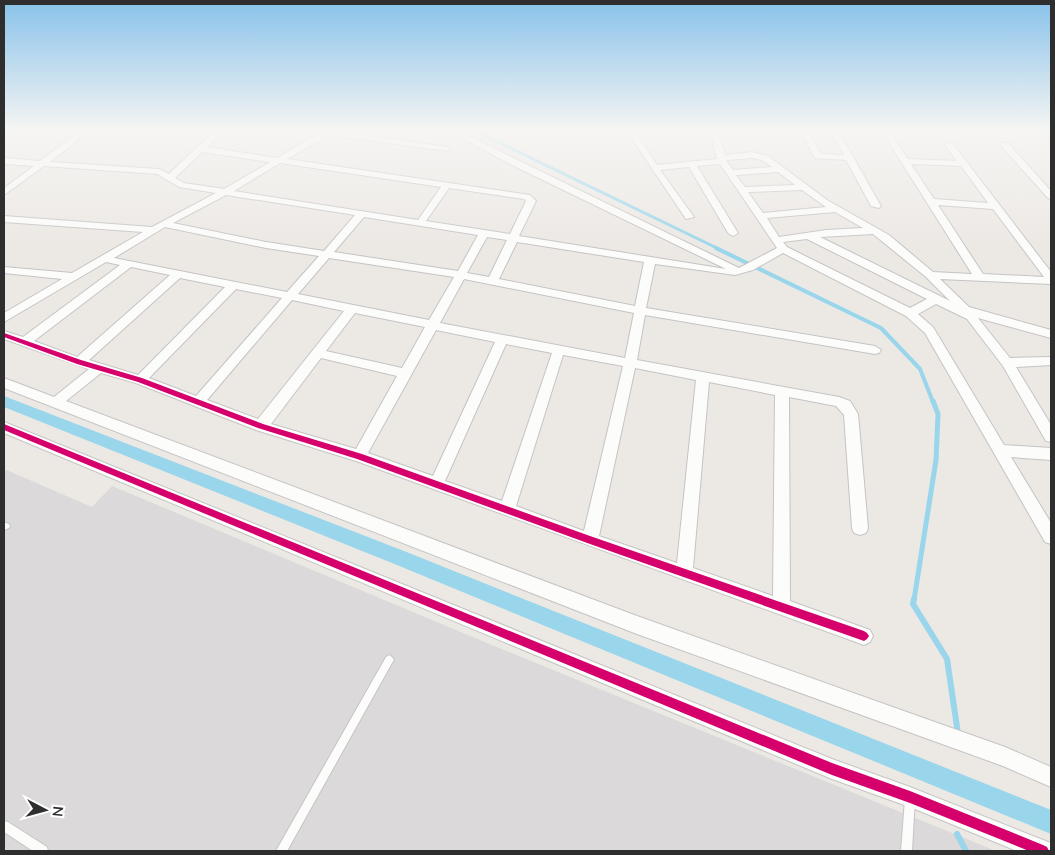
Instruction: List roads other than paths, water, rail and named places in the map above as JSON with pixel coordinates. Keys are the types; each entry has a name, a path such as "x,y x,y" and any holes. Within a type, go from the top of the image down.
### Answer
{"street":[{"path":"4,192 34,170"},
{"path":"134,170 164,173 182,185 726,272 744,271 780,245 808,235 874,231"},
{"path":"170,178 179,170"},
{"path":"7,313 262,170"},
{"path":"348,170 448,184 530,199 493,281"},
{"path":"530,170 744,271"},
{"path":"655,170 689,217"},
{"path":"695,170 733,233"},
{"path":"728,170 780,245 910,313 929,330 1051,537"},
{"path":"730,173 770,170"},
{"path":"782,170 837,209 886,237 930,275 968,313 1007,363 1051,438"},
{"path":"856,170 876,206"},
{"path":"911,170 979,277"},
{"path":"968,170 1051,280"},
{"path":"1028,170 1051,196"},
{"path":"1039,182 1051,183"},
{"path":"421,222 448,184"},
{"path":"742,190 804,187"},
{"path":"931,202 995,206"},
{"path":"760,216 837,209"},
{"path":"198,402 362,213"},
{"path":"4,219 159,227 462,275 639,310 874,350"},
{"path":"359,456 485,232"},
{"path":"808,235 968,313 1036,328 1051,334"},
{"path":"105,259 502,339 839,402 849,408 852,414 860,528"},
{"path":"590,540 630,363 650,260"},
{"path":"26,342 129,264"},
{"path":"4,270 74,277"},
{"path":"79,362 178,274"},
{"path":"930,275 1051,280"},
{"path":"140,380 232,286"},
{"path":"910,313 936,299"},
{"path":"261,426 352,309"},
{"path":"4,334 79,362 140,380 261,426 359,456 590,540 864,636"},
{"path":"436,485 502,339"},
{"path":"507,510 559,349"},
{"path":"318,353 404,373"},
{"path":"1007,363 1051,361"},
{"path":"54,403 100,368"},
{"path":"684,573 703,378"},
{"path":"4,383 637,625 1005,757 1051,777"},
{"path":"781,608 782,391"},
{"path":"4,427 823,765 910,797 1043,851"},
{"path":"999,450 1051,454"}],"lane":[{"path":"281,851 389,660"},
{"path":"906,851 910,797"},
{"path":"4,826 43,851"}],"waterway":[{"path":"555,170 719,249"},
{"path":"716,248 881,328 920,369 933,402"},
{"path":"4,401 398,557 1051,822"},
{"path":"914,600 936,460 938,414 933,401"},
{"path":"914,599 913,604 947,659 958,734"},
{"path":"957,834 966,851"}]}
